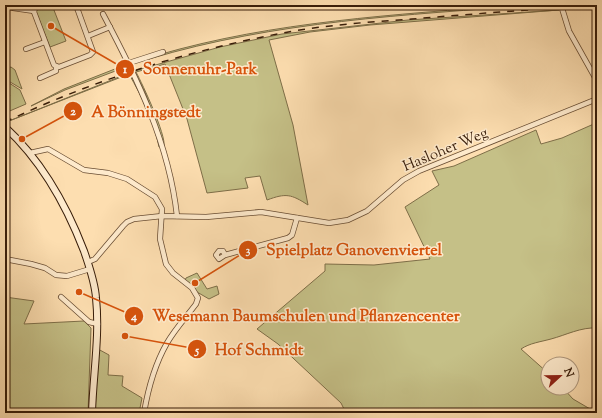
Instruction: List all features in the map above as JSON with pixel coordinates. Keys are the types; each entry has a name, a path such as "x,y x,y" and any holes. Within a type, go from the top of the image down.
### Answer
{"main road":[{"path":"5,127 30,153 54,187 65,207 89,265 96,298 98,324 92,413"}],"street":[{"path":"6,5 13,8 36,7 46,42 56,67 56,71 40,78"},
{"path":"56,67 92,54 93,49 76,5"},
{"path":"561,5 569,31 597,81"},
{"path":"103,14 129,64 155,122 172,183 177,216"},
{"path":"88,36 110,27"},
{"path":"26,49 46,42"},
{"path":"129,64 163,52"},
{"name":"Hasloher Weg","path":"89,265 127,222 143,217 206,217 261,212 329,223 348,220 367,210 403,180 419,171 597,99"},
{"path":"30,153 48,149 84,170 115,175 132,182 155,196 162,207 160,240 166,264 173,273 192,288 198,298 196,304 168,342 159,358 147,397 144,413"},
{"path":"225,255 288,238 292,235 297,218"},
{"path":"5,259 31,264 45,268 56,275 66,276 89,265"},
{"path":"61,297 89,322 98,324"}],"shaded area":[{"path":"45,5 52,5 66,41 50,47 36,12 38,8"},
{"path":"515,5 537,5 390,16 293,28 197,46 149,59 158,55 246,34 291,27 380,16"},
{"path":"559,10 370,25 310,32 269,40 293,125 308,205 288,196 279,196 267,200 260,176 245,178 248,188 207,193 187,119 165,64 136,72 148,98 158,121 164,140 164,146 145,92 134,71 220,47 282,34 408,20"},
{"path":"125,65 126,67 65,90 31,106 64,89"},
{"path":"11,67 15,70 22,89 5,79 5,69"},
{"path":"129,73 142,92 161,146 159,147 147,109 129,74 9,121"},
{"path":"6,81 20,90 26,104 5,113 5,102 10,95 5,91"},
{"path":"596,123 597,328 579,330 532,344 521,349 540,366 540,396 570,396 597,413 346,413 341,403 278,344 257,329 325,271 325,264 374,265 430,259 405,207 439,185 432,171 454,166 536,130 541,144 562,138"},
{"path":"197,273 207,289 217,286 219,294 209,299 197,292 185,280 186,278"},
{"path":"5,297 34,301 24,324 84,321 91,328 88,413 5,413"},
{"path":"98,349 109,355 108,375 123,376 122,386 142,398 139,413 95,413"}],"railway":[{"path":"5,122 72,93 141,68 247,40 315,28 363,23 589,5"}],"place":[{"name":"Sonnenuhr-Park","path":"51,26"},
{"name":"A Bönningstedt","path":"22,139"},
{"name":"Spielplatz Ganovenviertel","path":"195,283"},
{"name":"Wesemann Baumschulen und Pflanzencenter","path":"79,292"},
{"name":"Hof Schmidt","path":"125,336"}]}
